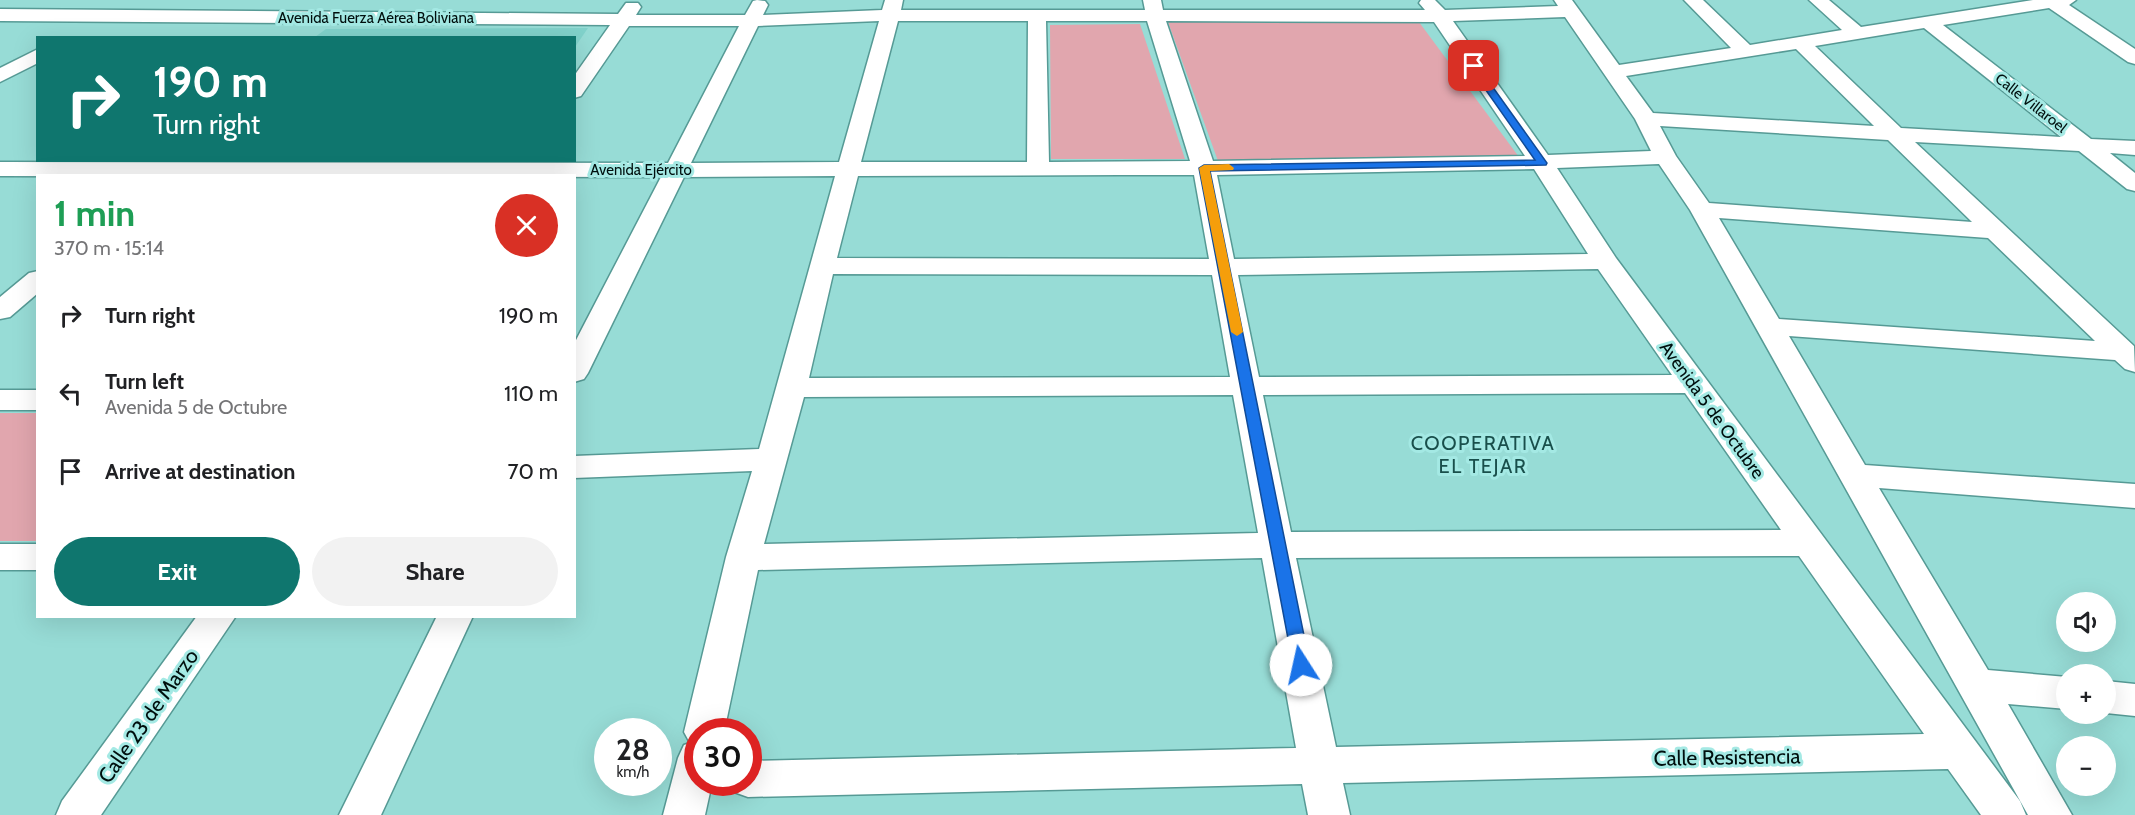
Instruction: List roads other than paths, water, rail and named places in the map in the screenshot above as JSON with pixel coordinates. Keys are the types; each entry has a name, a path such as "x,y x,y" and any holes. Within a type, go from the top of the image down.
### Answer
{"street":[{"path":"76,32 131,0"},
{"path":"224,17 249,0"},
{"path":"340,18 363,0"},
{"path":"486,19 504,0"},
{"path":"576,89 626,20 636,0"},
{"path":"1693,0 1746,51"},
{"path":"1818,0 1856,33"},
{"path":"1615,72 1856,33 1934,16 2056,1 2135,58"},
{"path":"1567,6 1615,72 1646,119 1665,157 1702,210 2051,815"},
{"name":"Avenida Fuerza Aérea Boliviana","path":"0,15 626,20 756,10 893,7 1037,15 1154,8 1567,6"},
{"path":"707,718 743,557 792,388 822,266 893,7"},
{"path":"1154,8 1204,168 1329,815"},
{"name":"Avenida 5 de Octubre","path":"1432,8 1542,163 1605,261 2005,815"},
{"path":"576,369 756,10"},
{"path":"1037,15 1038,168"},
{"name":"Calle Villaroel","path":"1934,16 2085,145 2135,184"},
{"path":"271,36 295,17"},
{"path":"1800,42 2129,358"},
{"path":"0,76 36,56"},
{"path":"1646,119 2135,148"},
{"name":"Avenida Ejército","path":"1,170 103,165 162,173 348,173 520,169 1204,168 1542,163 1665,157"},
{"path":"1702,210 1995,231"},
{"path":"822,266 1224,267 1605,261"},
{"path":"0,311 36,281"},
{"path":"1767,326 2129,358"},
{"path":"792,388 1693,384"},
{"path":"0,400 36,400"},
{"path":"576,467 770,459"},
{"path":"1856,475 2135,496"},
{"path":"743,557 1278,545 1808,543"},
{"path":"1,558 36,557"},
{"name":"Calle 23 de Marzo","path":"78,815 217,618"},
{"path":"360,815 454,618"},
{"path":"1977,685 2056,692"},
{"path":"2116,698 2135,700"},
{"name":"Calle Resistencia","path":"762,780 1959,751"}],"district":[{"name":"COOPERATIVA EL TEJAR","path":"1483,454"}]}
